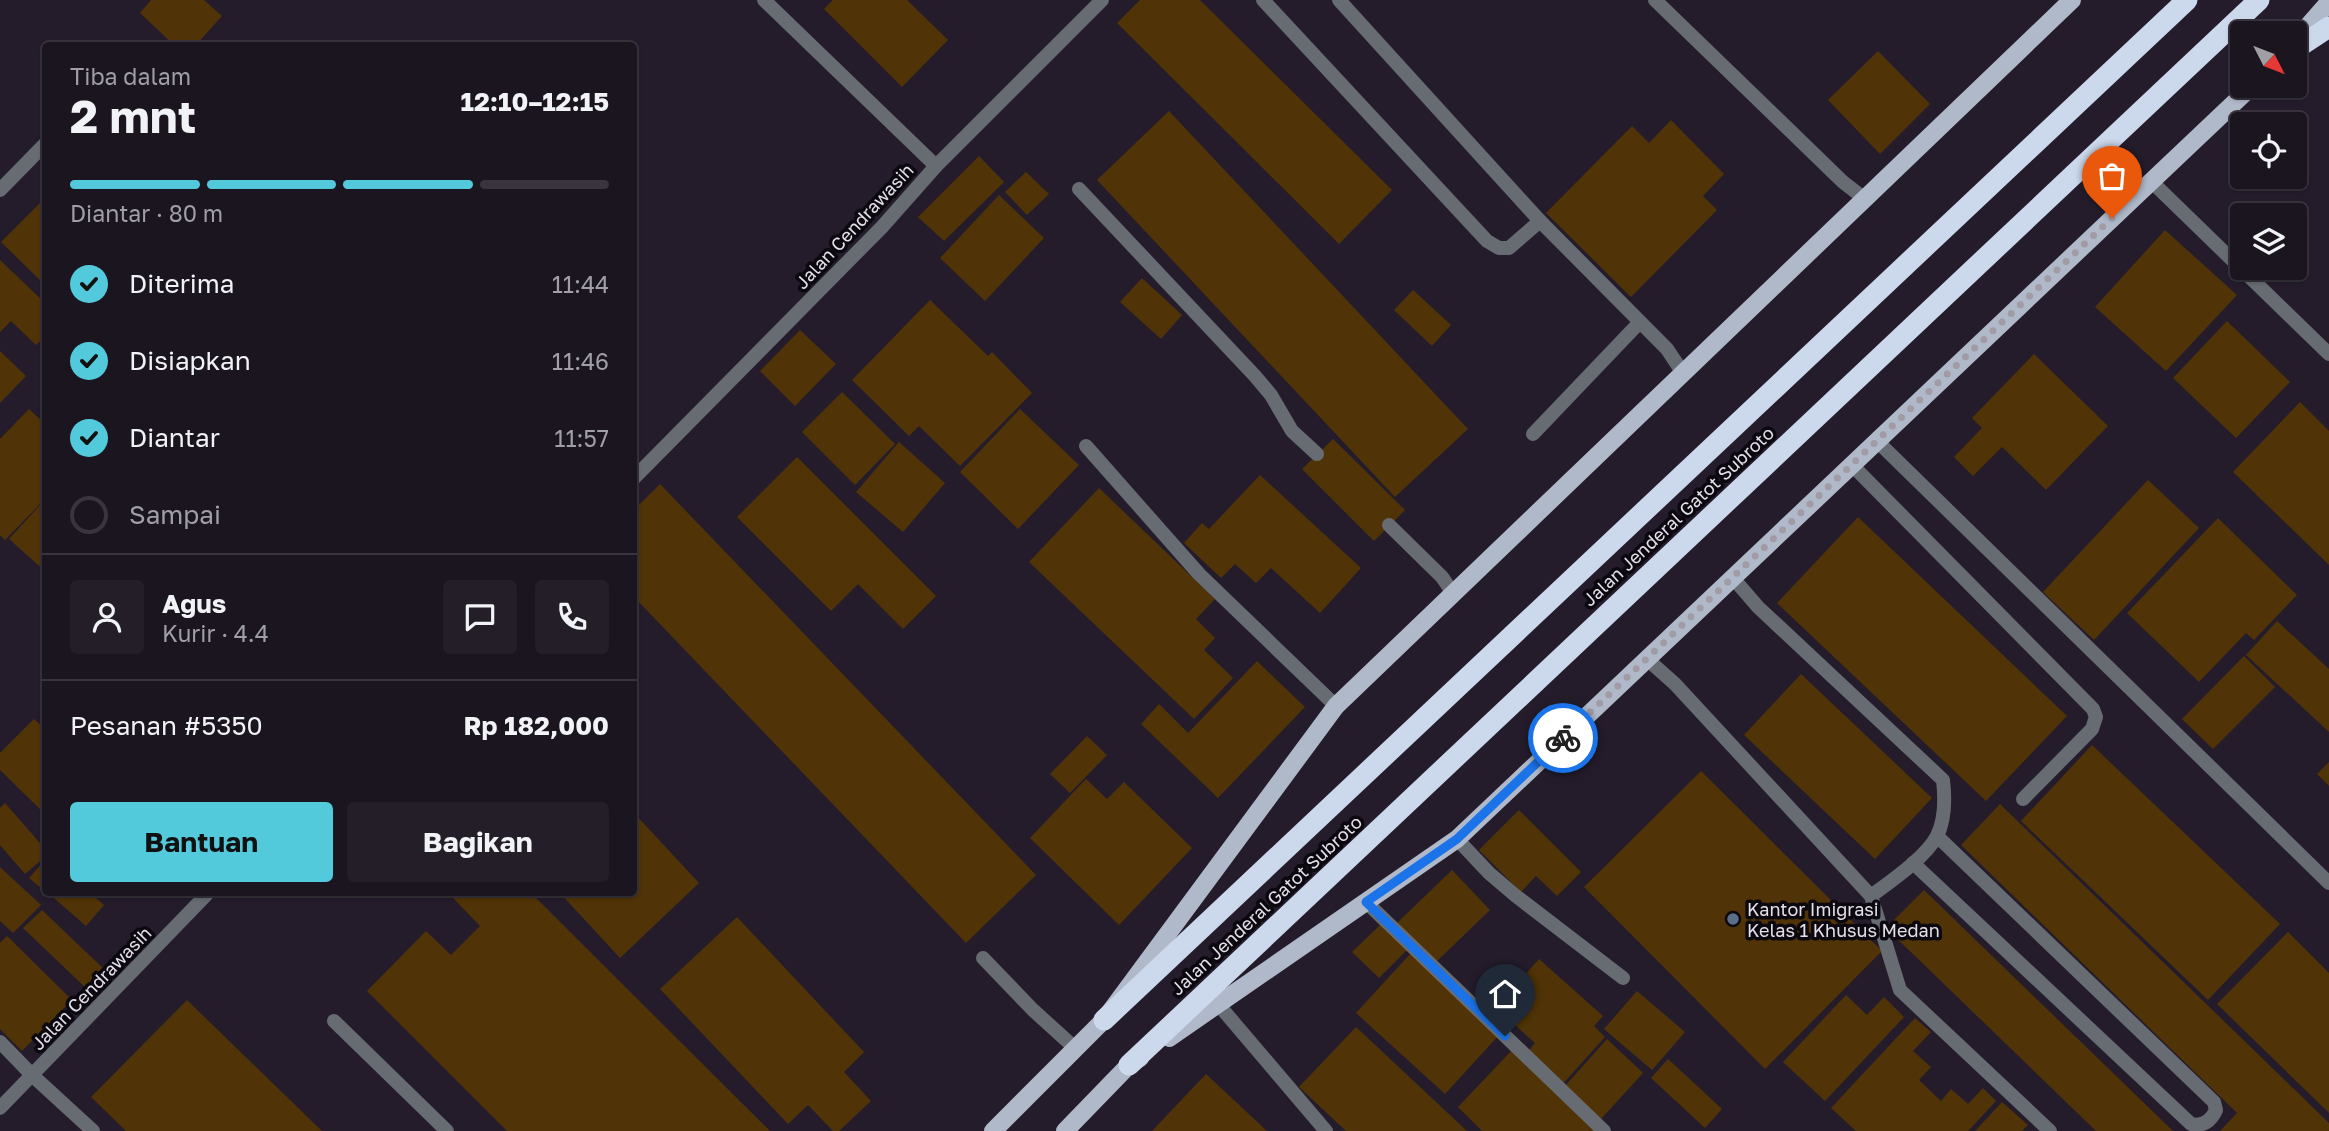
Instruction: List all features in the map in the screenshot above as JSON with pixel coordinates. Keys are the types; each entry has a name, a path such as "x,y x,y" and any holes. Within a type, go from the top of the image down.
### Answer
{"highway":[{"name":"Jalan Jenderal Gatot Subroto","path":"1104,1020 2187,0"},
{"name":"Jalan Jenderal Gatot Subroto","path":"1129,1065 2259,0"},
{"path":"2307,41 2329,27"}],"main road":[{"name":"Jalan Jenderal Gatot Subroto","path":"993,1131 1104,1020 1336,706 2072,0"},
{"path":"2307,27 2329,2"},
{"name":"Jalan Jenderal Gatot Subroto","path":"1072,1129 1129,1065 1457,839 2239,98"}],"street":[{"path":"764,0 936,166"},
{"name":"Jalan Cendrawasih","path":"637,475 882,228 936,166 1102,0"},
{"path":"1263,0 1487,241 1499,248 1509,248 1540,220"},
{"path":"1339,0 1540,220 1667,349 1683,373"},
{"path":"1655,0 1843,182 1865,199"},
{"path":"0,190 42,147"},
{"path":"2151,181 2329,354"},
{"path":"1079,189 1255,376 1271,396 1292,431 1317,454"},
{"path":"1533,433 1639,323"},
{"path":"1877,441 2329,883"},
{"path":"1086,446 1199,574 1336,706"},
{"path":"1852,465 2093,709 2096,717 2092,729 2023,799"},
{"path":"1389,525 1442,577 1453,593"},
{"path":"1733,578 1758,607 1942,780 1943,810 1937,836 1913,863 1871,896"},
{"path":"1647,659 1675,684 1871,896 1900,990 2050,1131"},
{"path":"1913,863 2190,1124 2201,1125 2211,1119 2216,1110 2214,1101 1937,836"},
{"path":"1457,839 1489,873 1516,896 1623,978"},
{"name":"Jalan Cendrawasih","path":"0,1108 205,896"},
{"path":"1366,902 1604,1131"},
{"path":"983,958 1033,1010 1076,1049"},
{"path":"1218,1004 1326,1131"},
{"path":"334,1021 447,1131"},
{"path":"0,1042 93,1131"}],"building":[{"path":"151,0 204,0 222,16 199,42 171,42 140,13"},
{"path":"833,0 907,0 948,40 902,87 824,9"},
{"path":"1140,0 1200,0 1392,190 1339,244 1117,23"},
{"path":"1878,51 1930,104 1880,154 1828,100"},
{"path":"1169,111 1468,429 1395,497 1097,180"},
{"path":"1671,120 1724,174 1703,196 1717,210 1631,297 1546,213 1632,126 1649,143"},
{"path":"979,156 1004,182 944,241 918,217"},
{"path":"1026,172 1049,194 1027,215 1005,192"},
{"path":"999,195 1044,238 985,301 940,258"},
{"path":"42,201 42,282 1,242"},
{"path":"2165,230 2237,295 2166,371 2095,307"},
{"path":"0,260 42,300 42,340 36,345 11,321 0,332"},
{"path":"1142,278 1182,315 1161,339 1120,302"},
{"path":"1413,290 1451,325 1432,346 1394,310"},
{"path":"930,300 988,356 992,352 1032,393 960,466 919,426 909,436 852,380"},
{"path":"2227,321 2290,382 2236,438 2173,378"},
{"path":"800,330 836,364 795,406 760,371"},
{"path":"0,351 26,376 0,403"},
{"path":"2034,354 2108,426 2046,490 2002,447 1973,476 1954,457 1982,428 1972,418"},
{"path":"842,392 895,444 855,485 802,432"},
{"path":"2300,402 2329,431 2329,565 2233,472"},
{"path":"29,409 42,421 42,502 5,540 0,535 0,439"},
{"path":"1020,409 1079,465 1018,529 960,472"},
{"path":"1333,439 1405,510 1374,541 1302,469"},
{"path":"899,442 945,483 903,532 856,492"},
{"path":"797,457 936,596 903,629 858,584 831,611 737,517"},
{"path":"1260,475 1361,568 1320,613 1271,568 1256,583 1235,564 1221,578 1184,543 1202,523 1209,529"},
{"path":"2148,480 2199,528 2094,640 2043,592"},
{"path":"660,484 1036,875 966,943 637,600 637,507"},
{"path":"1099,488 1215,599 1196,619 1215,638 1204,650 1233,678 1194,719 1029,562"},
{"path":"41,504 42,505 42,568 9,539"},
{"path":"1858,517 2067,716 1986,801 1777,603"},
{"path":"2218,518 2297,595 2254,640 2246,633 2199,682 2127,613"},
{"path":"2277,621 2329,669 2329,732 2246,655"},
{"path":"2244,656 2275,687 2213,749 2182,719"},
{"path":"1257,661 1305,707 1218,798 1141,724 1159,704 1188,733"},
{"path":"1801,674 1932,798 1875,859 1744,735"},
{"path":"34,719 42,726 42,811 0,770 0,753"},
{"path":"1087,736 1107,755 1070,793 1050,774"},
{"path":"2092,745 2280,924 2208,1000 2021,821"},
{"path":"2329,762 2329,786 2317,774"},
{"name":"Kantor Imigrasi Kelas 1 Khusus Medan","path":"1701,771 1882,951 1765,1069 1584,887"},
{"path":"1086,779 1107,799 1124,782 1192,848 1119,925 1030,838"},
{"path":"5,803 42,845 42,859 25,874 0,845 0,808"},
{"path":"2000,804 2329,1123 2329,1131 2220,1131 2237,1113 1961,845"},
{"path":"1519,810 1581,872 1557,896 1536,876 1521,892 1479,850"},
{"path":"637,816 699,883 620,958 563,896 637,896"},
{"path":"42,863 42,889 29,878"},
{"path":"0,867 41,905 13,933 0,921"},
{"path":"1452,870 1490,910 1434,964 1396,924"},
{"path":"1924,890 2173,1131 2096,1131 1886,928"},
{"path":"52,896 94,896 104,905 86,926"},
{"path":"534,896 770,1131 507,1131 367,991 426,931 451,955 480,926 453,898"},
{"path":"42,910 108,973 90,992 23,928"},
{"path":"737,917 864,1052 844,1072 871,1101 839,1131 833,1131 808,1105 788,1124 660,989"},
{"path":"1380,925 1407,950 1379,978 1352,952"},
{"path":"2288,932 2329,973 2329,1113 2217,1004"},
{"path":"7,936 72,1000 22,1051 0,1029 0,943"},
{"path":"1411,953 1500,1034 1445,1094 1356,1013"},
{"path":"1539,959 1603,1016 1594,1026 1605,1037 1560,1087 1525,1055 1535,1043 1496,1008"},
{"path":"1637,991 1685,1032 1652,1070 1604,1029"},
{"path":"1846,995 1867,1015 1884,997 1904,1017 1825,1101 1783,1062"},
{"path":"187,1000 322,1131 126,1131 91,1097"},
{"path":"1915,1018 1931,1032 1913,1051 1931,1067 1919,1080 1941,1101 1951,1089 1968,1104 1983,1088 1996,1101 1968,1131 1856,1131 1831,1108"},
{"path":"1356,1027 1467,1131 1346,1131 1299,1087"},
{"path":"1607,1039 1643,1073 1601,1119 1565,1086"},
{"path":"1514,1048 1595,1131 1482,1131 1458,1107"},
{"path":"1668,1059 1722,1109 1705,1128 1651,1078"},
{"path":"1206,1074 1267,1131 1152,1131"},
{"path":"2002,1102 2028,1125 2022,1131 1975,1131"}],"way so far":[{"path":"1563,738 2112,218"}],"place":[{"name":"Kantor Imigrasi Kelas 1 Khusus Medan","path":"1733,919"}],"route":[{"path":"1505,1036 1366,902 1457,839 1563,738"}]}
